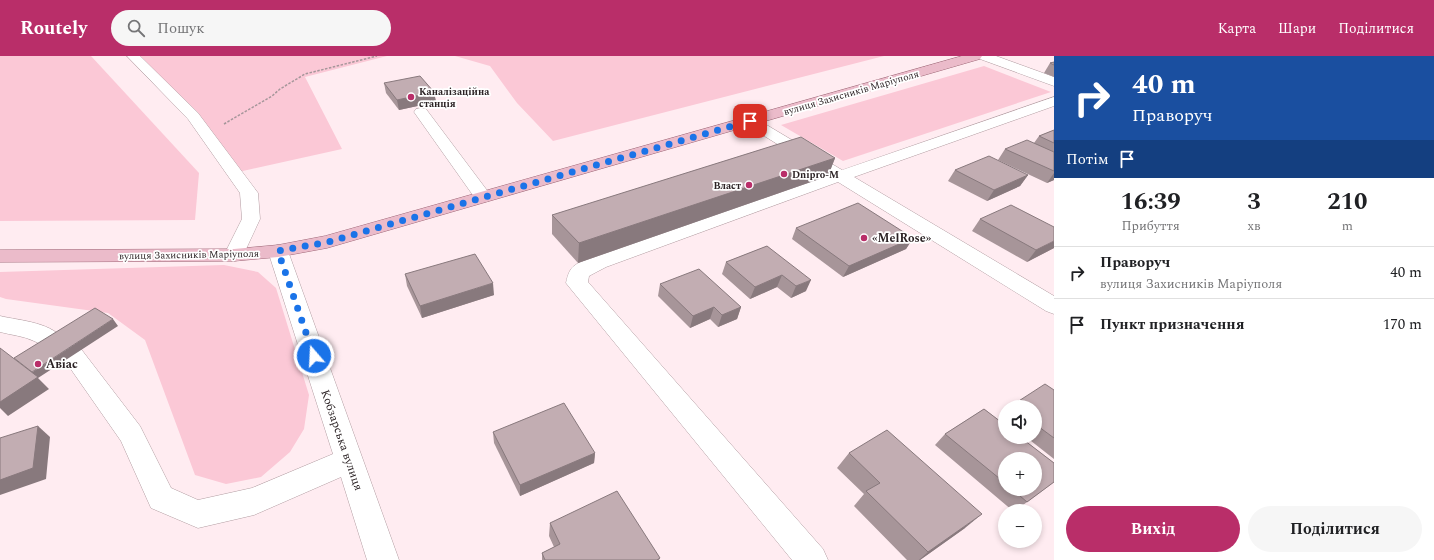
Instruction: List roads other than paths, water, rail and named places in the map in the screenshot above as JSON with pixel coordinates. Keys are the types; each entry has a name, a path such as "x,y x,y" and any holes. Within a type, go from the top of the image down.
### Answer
{"main road":[{"name":"вулиця Захисників Маріуполя","path":"0,256 234,255 278,251 328,242 976,56"}],"street":[{"path":"133,56 193,116 248,193 251,219 234,255"},
{"path":"984,56 1054,82"},
{"path":"1029,73 1048,67"},
{"path":"812,560 577,283 579,272 599,262 842,176 912,149 1054,101"},
{"path":"421,112 483,197"},
{"path":"750,121 1054,306"},
{"name":"Кобзарська вулиця","path":"278,251 383,560"},
{"path":"0,324 42,334 63,349 131,434 161,498 198,514 254,501 349,460"}],"place":[{"name":"Каналізаційна станція","path":"411,97"},
{"name":"Dnipro-M","path":"784,174"},
{"name":"Власт","path":"749,185"},
{"name":"«MelRose»","path":"864,238"},
{"name":"Авіас","path":"38,364"}]}
